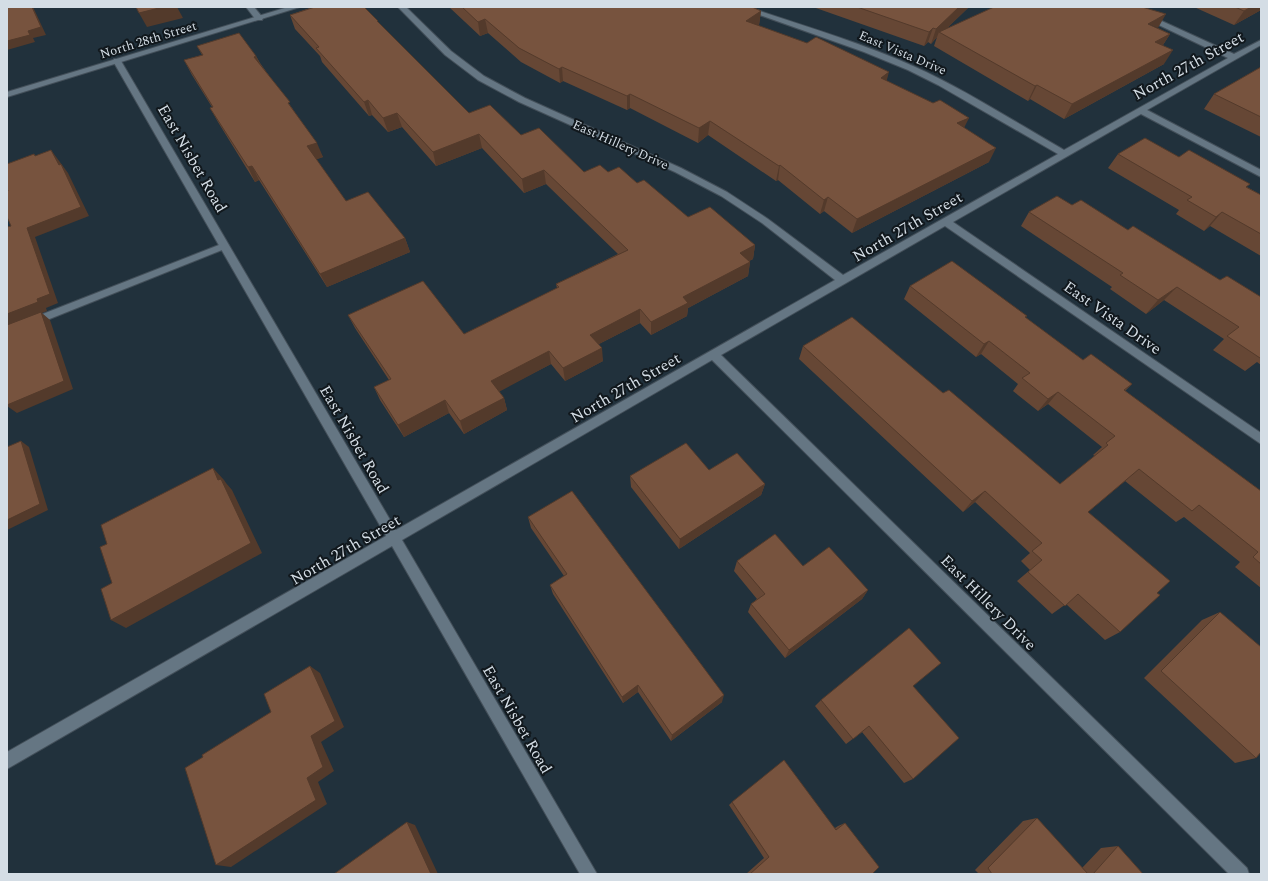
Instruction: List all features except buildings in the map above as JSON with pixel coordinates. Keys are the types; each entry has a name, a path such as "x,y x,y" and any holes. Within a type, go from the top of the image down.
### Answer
{"street":[{"path":"250,7 259,18"},
{"name":"North 28th Street","path":"7,95 296,7"},
{"name":"East Hillery Drive","path":"402,7 448,53 481,78 522,100 678,170 724,194 765,221 842,281"},
{"name":"East Vista Drive","path":"741,7 867,50 911,68 961,94 1065,154"},
{"path":"1125,7 1234,58"},
{"name":"North 27th Street","path":"7,761 713,354 1261,42"},
{"name":"East Nisbet Road","path":"117,62 589,874"},
{"path":"1140,110 1261,174"},
{"name":"East Vista Drive","path":"946,222 1261,439"},
{"path":"7,332 224,246"},
{"name":"East Hillery Drive","path":"713,354 1242,874"}]}
